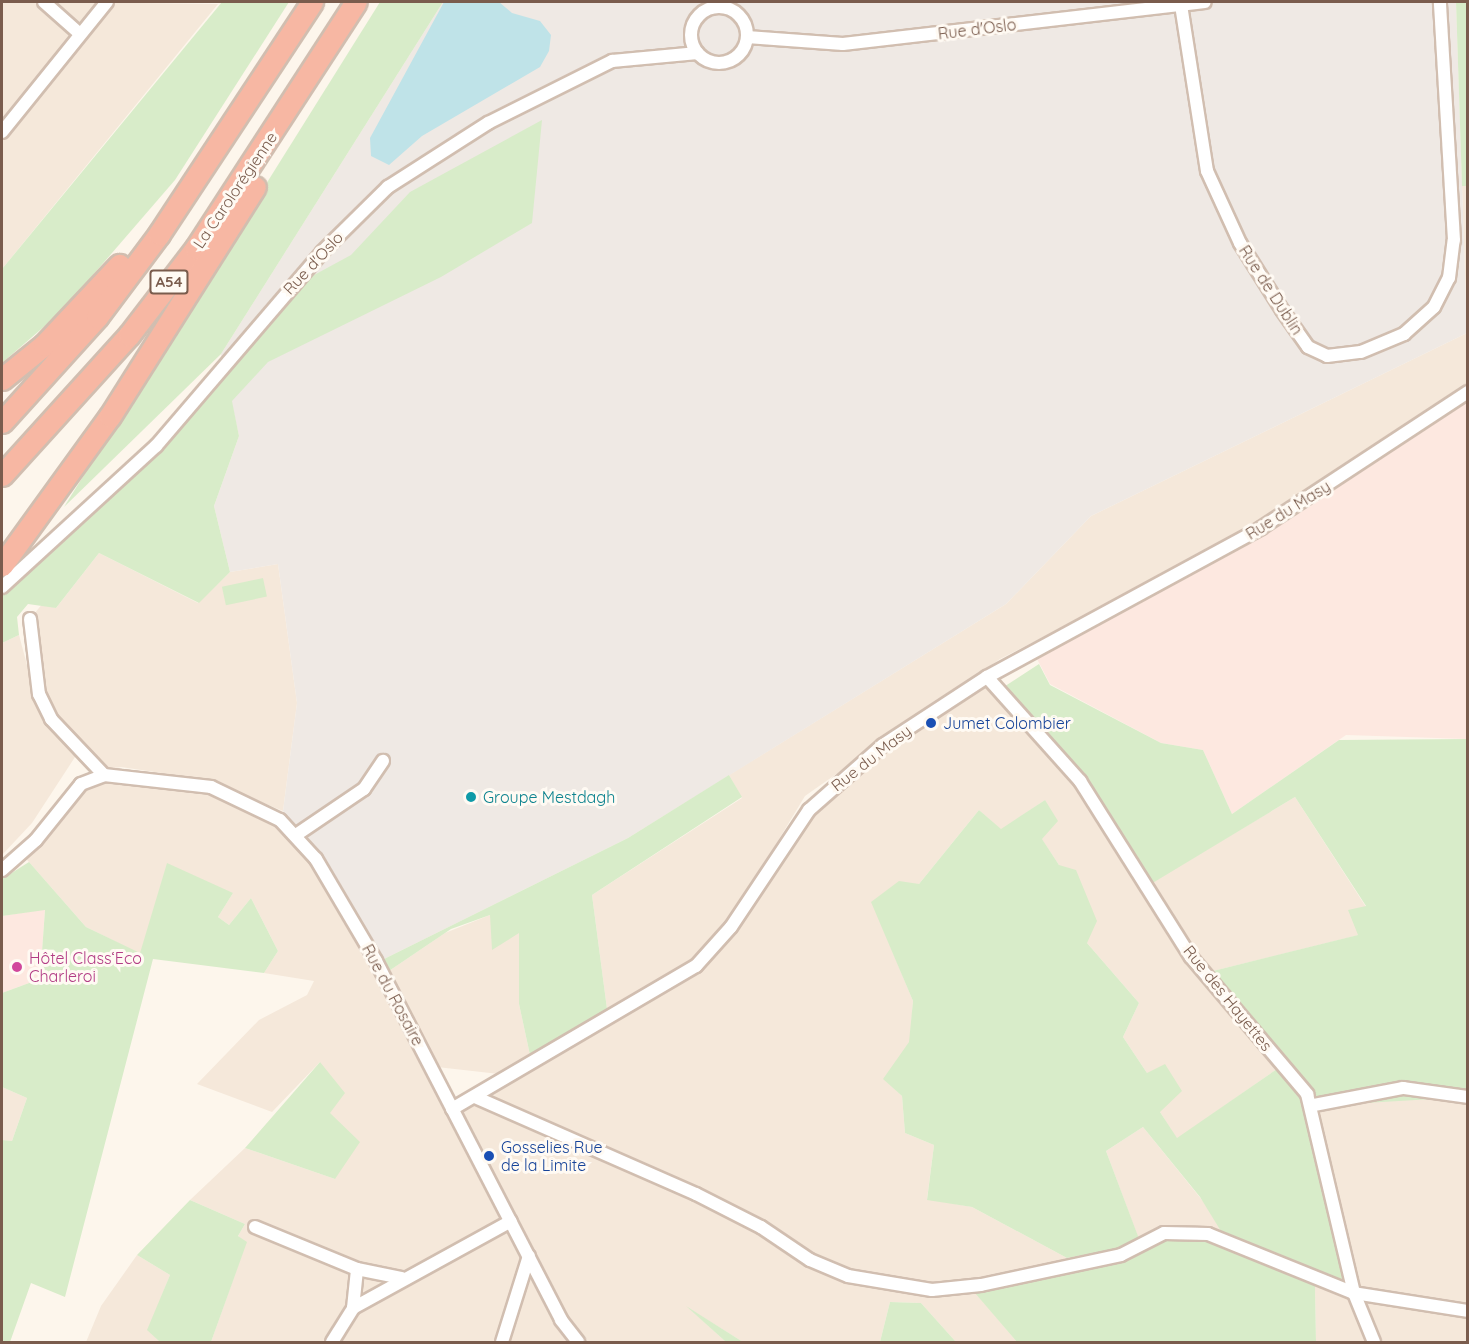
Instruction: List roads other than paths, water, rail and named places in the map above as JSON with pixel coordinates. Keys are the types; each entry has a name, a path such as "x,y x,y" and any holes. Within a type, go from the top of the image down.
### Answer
{"highway":[{"name":"A54","path":"2,422 97,317 159,234 312,2"},
{"name":"La Carolorégienne","path":"2,475 129,335 202,238 314,72 356,2"},
{"path":"2,565 58,491 158,342 303,108 314,72"},
{"path":"2,379 44,345 135,247 159,234"}],"street":[{"path":"44,2 80,34"},
{"path":"2,132 107,2"},
{"name":"Rue d'Oslo","path":"747,37 843,44 1205,2"},
{"name":"Rue de Dublin","path":"1181,5 1207,171 1240,243 1282,310 1308,346 1327,356 1361,352 1404,334 1434,307 1449,278 1454,240 1440,2"},
{"path":"720,5 742,18 747,37 732,60 714,63 698,53 693,26 720,5"},
{"name":"Rue d'Oslo","path":"2,587 156,446 307,268 388,187 488,123 612,61 698,53"},
{"name":"Rue du Masy","path":"452,1108 475,1097 696,966 731,927 816,803 883,745 987,677 1261,528 1467,392"},
{"path":"2,870 36,840 81,784 104,774 51,719 39,694 30,619"},
{"name":"Rue des Hayettes","path":"987,677 1080,781 1191,957 1314,1105"},
{"path":"296,835 364,789 383,762"},
{"name":"Rue du Rosaire","path":"104,774 211,787 262,808 296,835 376,961 529,1256 578,1342"},
{"path":"1374,1342 1354,1293 1320,1160 1314,1105 1403,1088 1467,1097"},
{"path":"475,1097 696,1194 761,1227 810,1260 890,1286 932,1290 981,1285 1121,1255 1164,1233 1208,1234 1354,1293 1467,1311"},
{"path":"353,1308 402,1278 511,1221"},
{"path":"255,1227 357,1269 402,1278"},
{"path":"502,1342 529,1256"},
{"path":"332,1342 353,1308 357,1269"}],"water":[{"path":"444,2 499,2 512,13 540,21 551,35 549,51 540,67 422,136 389,165 371,156 370,138"}],"place":[{"name":"Jumet Colombier","path":"931,723"},
{"name":"Groupe Mestdagh","path":"471,797"},
{"name":"Hôtel Class‘Eco Charleroi","path":"17,967"},
{"name":"Gosselies Rue de la Limite","path":"489,1156"}]}
